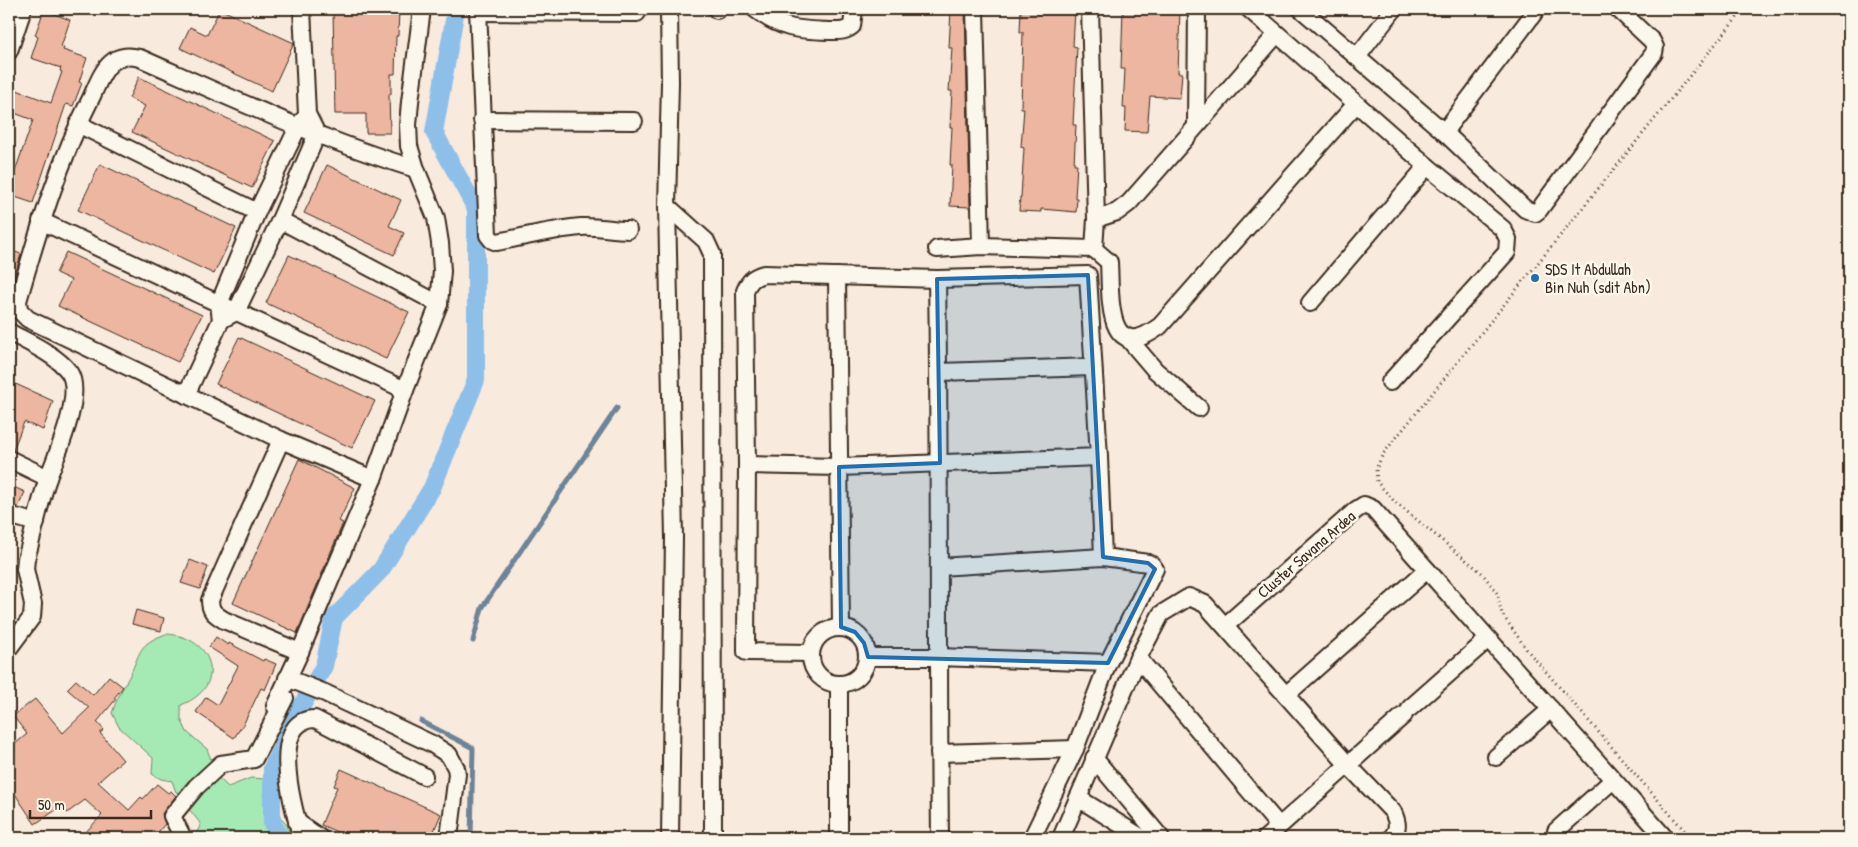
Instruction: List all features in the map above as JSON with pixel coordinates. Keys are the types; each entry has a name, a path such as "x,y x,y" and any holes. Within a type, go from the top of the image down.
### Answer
{"street":[{"path":"9,51 23,9"},
{"path":"186,395 220,312 257,212 302,120 301,9"},
{"path":"183,838 172,816 196,787 221,764 254,759 292,680 300,652 373,479 439,304 442,272 436,218 430,199 416,169 409,146 408,125 422,9"},
{"path":"669,9 667,206 674,537 670,838"},
{"path":"755,9 779,24 790,28 837,31 845,31 852,26 854,9"},
{"path":"975,9 981,246"},
{"path":"1090,9 1096,219 1094,249"},
{"path":"1196,124 1198,9"},
{"path":"1249,9 1427,166 1503,229 1508,240 1507,252 1390,382"},
{"path":"1302,9 1444,132 1525,209 1535,213 1654,53 1655,46 1652,41 1618,9"},
{"path":"1357,57 1394,9"},
{"path":"1444,132 1536,9"},
{"path":"628,230 580,227 497,242 488,235 478,10 637,14"},
{"path":"1096,219 1117,212 1128,202 1277,34"},
{"path":"373,479 281,440 28,319 19,310 18,301 41,221 78,124 110,63 118,58 128,56 140,58 302,120 317,134 385,160 416,169"},
{"path":"937,249 981,246 1094,249 1109,262 1112,314 1115,325 1120,333 1126,336 1137,338 1147,336 1160,326 1356,104"},
{"path":"482,120 634,121"},
{"path":"78,124 257,212"},
{"path":"236,312 280,220 317,134"},
{"path":"1310,303 1427,166"},
{"path":"667,206 706,242 712,254 713,838"},
{"path":"280,220 439,304"},
{"path":"41,221 220,312 236,312 406,390"},
{"path":"810,654 746,652 747,464 745,291 749,282 756,276 764,274 937,279 1088,275 1103,557"},
{"path":"837,276 841,628"},
{"path":"937,279 940,463 938,657 940,838"},
{"path":"9,332 60,362 70,373 74,394 61,447 48,478 25,569 33,604 32,617 9,648"},
{"path":"1126,336 1155,370 1199,408"},
{"path":"939,372 1093,367"},
{"path":"281,440 210,600 210,608 214,614 224,620 300,652"},
{"path":"747,464 839,467 1099,457"},
{"path":"9,459 48,478"},
{"name":"Cluster Savana Ardea","path":"1225,626 1356,510 1364,505 1373,509 1665,838"},
{"path":"9,515 36,523"},
{"path":"939,566 1103,557 1148,563 1155,569 1108,662 1075,749 1032,838"},
{"path":"1286,694 1427,570"},
{"path":"1061,838 1138,658 1161,614 1189,597 1205,604 1348,765 1393,812 1398,822 1397,832 1391,838"},
{"path":"841,628 855,632 864,643 868,657 863,671 853,681 839,685 824,680 814,669 810,654 817,639 827,630 841,628"},
{"path":"1266,838 1488,639"},
{"path":"868,657 1108,662"},
{"path":"1138,658 1279,826"},
{"path":"292,680 326,693 432,744 449,755 457,774 449,838"},
{"path":"274,706 292,680"},
{"path":"839,685 839,838"},
{"path":"1496,758 1550,709"},
{"path":"302,838 289,790 287,770 290,738 293,729 307,719 315,719 424,776"},
{"path":"939,753 1075,749"},
{"path":"1094,758 1161,838"},
{"path":"1556,831 1613,780"},
{"path":"1078,798 1142,838"},
{"path":"297,822 320,838"}],"path":[{"path":"1691,838 1527,650 1502,614 1497,593 1482,573 1395,502 1377,482 1376,469 1383,454 1744,9"}],"highlighted area":[{"path":"1088,275 1103,557 1148,563 1155,569 1108,663 868,657 864,643 855,632 841,627 839,467 940,463 937,279"}],"green space":[{"path":"166,634 182,637 195,643 204,653 209,664 210,675 206,687 196,697 181,705 181,719 187,732 207,749 217,776 228,787 251,778 265,779 270,793 269,807 287,825 291,838 187,838 196,834 201,824 188,808 189,797 176,792 172,781 161,779 152,774 153,758 119,727 112,713 141,650 150,642"}],"building":[{"path":"220,9 294,43 272,91 180,48 190,27 207,35"},
{"path":"333,9 399,9 395,74 391,74 391,94 389,94 390,133 366,133 366,114 335,114"},
{"path":"951,9 965,9 970,207 950,206 952,91 949,91 952,48 949,48"},
{"path":"1021,9 1075,10 1073,46 1077,47 1073,125 1076,125 1074,164 1077,164 1076,212 1041,209 1041,212 1019,211 1024,148 1021,147 1024,108 1021,108 1023,32 1020,32"},
{"path":"1123,9 1180,9 1178,73 1182,73 1180,98 1150,96 1147,132 1125,131 1126,108 1123,108 1125,69 1121,69"},
{"path":"44,10 70,20 61,47 64,48 63,50 87,58 79,82 82,83 73,106 66,104 33,203 9,195 9,173 14,174 33,120 9,111 9,87 51,103 62,72 60,71 61,68 31,58 38,37 35,35"},
{"path":"139,77 275,141 252,188 132,132 145,106 129,98"},
{"path":"100,164 236,228 214,274 78,210"},
{"path":"327,165 401,200 389,226 404,233 394,255 304,213"},
{"path":"9,250 21,254 9,295"},
{"path":"66,252 202,315 178,362 58,306 71,280 56,273"},
{"path":"289,255 409,312 386,359 266,303"},
{"path":"239,337 375,401 352,448 216,384"},
{"path":"9,381 53,401 43,430 24,422 13,450 9,449"},
{"path":"299,459 355,488 339,521 343,523 297,633 233,603"},
{"path":"9,485 25,492 18,507 9,505"},
{"path":"190,560 208,567 200,589 181,583"},
{"path":"136,610 164,618 161,631 132,624"},
{"path":"216,637 228,645 229,643 263,661 264,659 276,664 265,690 261,688 244,723 234,738 196,712 206,697 218,705 238,666 209,647"},
{"path":"109,676 123,687 114,698 116,699 97,722 104,730 100,733 123,760 98,782 129,810 157,784 168,793 171,791 176,796 162,814 165,824 153,838 80,838 102,815 85,800 67,813 62,806 35,824 9,785 9,749 27,734 13,716 35,699 63,733 89,708 67,689 76,680 93,695"},
{"path":"341,769 441,814 431,838 351,838 321,825 337,787 334,786"}],"waterway":[{"path":"281,838 272,823 272,768 295,718 324,666 334,618 381,570 432,488 476,380 476,209 434,132 456,9"},
{"path":"473,641 482,608 617,408"},
{"path":"421,721 473,748 471,838"}],"place":[{"name":"SDS It Abdullah Bin Nuh (sdit Abn)","path":"1535,278"}]}
